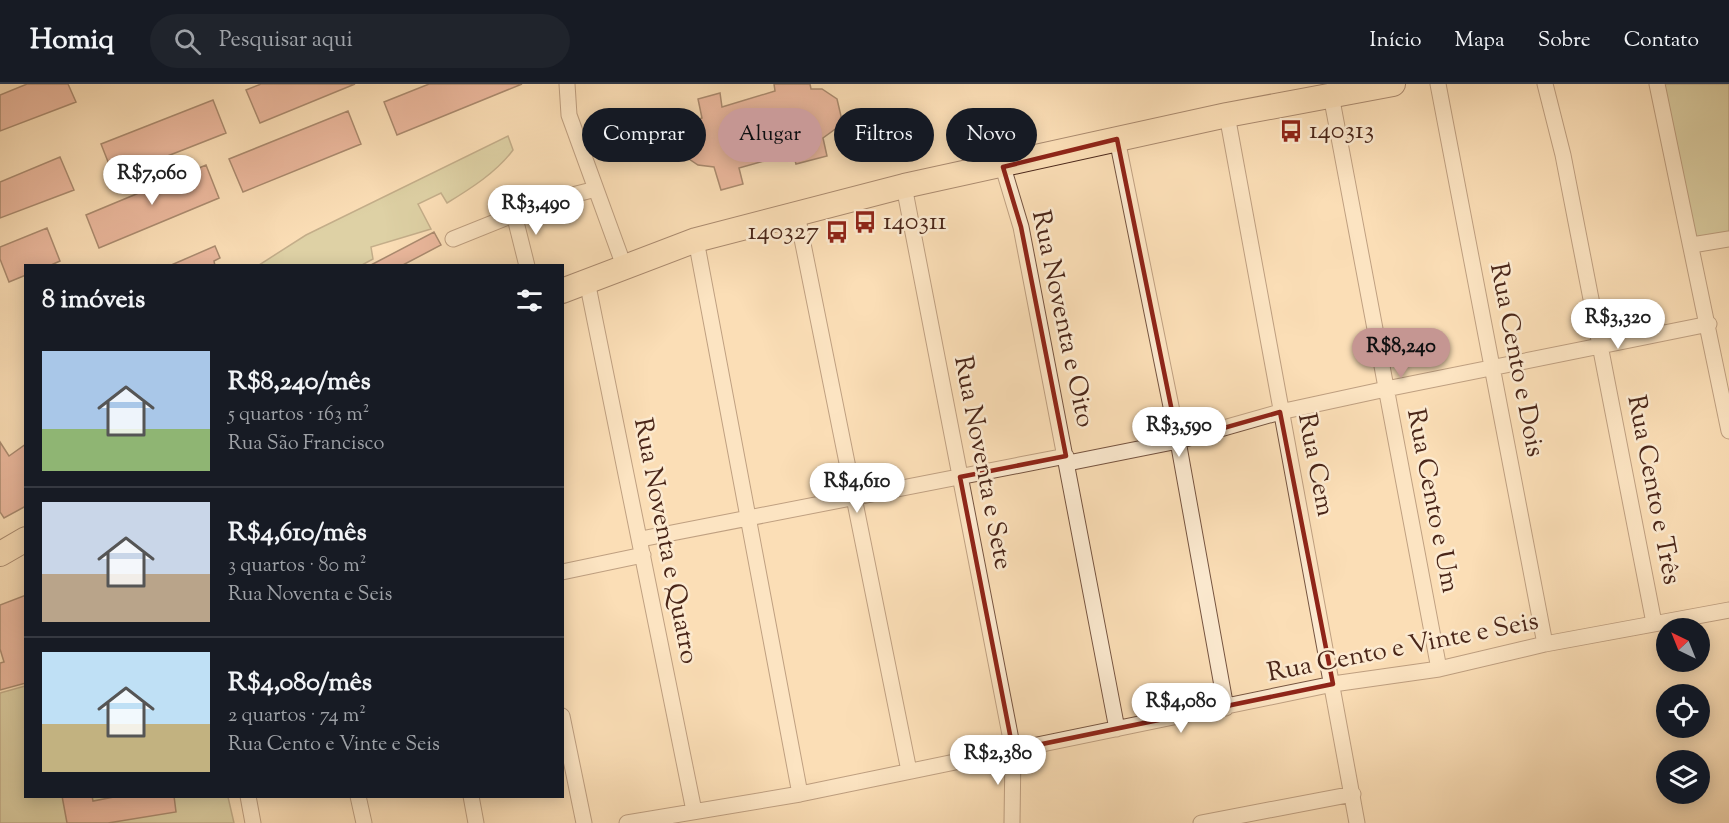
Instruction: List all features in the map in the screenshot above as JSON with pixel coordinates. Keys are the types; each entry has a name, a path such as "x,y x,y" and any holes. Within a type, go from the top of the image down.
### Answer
{"main road":[{"path":"564,290 696,240 904,186 1003,167 1227,115 1393,84"},
{"path":"0,554 24,540"}],"street":[{"path":"567,84 569,115 624,266"},
{"name":"Rua Cento e Dois","path":"1438,84 1545,644"},
{"name":"Rua Cento e Três","path":"1545,84 1563,155 1654,623"},
{"path":"1657,84 1709,324 1729,431"},
{"name":"Rua Cento e Um","path":"1331,95 1439,669"},
{"name":"Rua Cem","path":"1227,115 1357,823"},
{"path":"1117,139 1178,441 1226,708"},
{"name":"Rua Noventa e Oito","path":"1003,167 1021,227 1117,729"},
{"name":"Rua Noventa e Sete","path":"904,186 1013,750 1012,823"},
{"path":"453,239 545,202 596,189"},
{"path":"514,214 526,264"},
{"path":"797,214 856,497 909,771"},
{"path":"1692,245 1729,239"},
{"path":"696,240 800,794"},
{"name":"Rua Noventa e Quatro","path":"587,281 641,539 642,555 694,811"},
{"path":"641,539 960,477 1178,441 1280,412 1709,324"},
{"path":"564,572 642,555"},
{"name":"Rua Cento e Vinte e Seis","path":"627,823 800,794 1226,708 1333,684 1439,669 1545,644 1729,609"},
{"path":"564,726 584,823"},
{"path":"1201,823 1282,816 1353,794"},
{"path":"248,798 253,823"},
{"path":"358,798 364,823"},
{"path":"471,798 476,823"}],"highlighted area":[{"path":"1117,139 1178,441 1280,412 1333,684 1013,750 960,477 1066,456 1021,227 1003,167"}],"green space":[{"path":"1662,84 1729,84 1729,233 1696,239"},
{"path":"508,136 513,150 483,180 447,203 441,193 418,204 431,229 371,247 373,259 364,264 261,264 306,235"},
{"path":"24,686 24,798 228,798 234,823 0,823 0,693"}],"building":[{"path":"27,84 68,84 76,102 0,131 0,95"},
{"path":"261,84 355,84 260,123 246,90"},
{"path":"429,84 522,84 397,135 384,102"},
{"path":"774,84 810,84 811,89 822,89 837,99 839,108 834,108 834,130 823,138 827,156 822,157 822,108 718,108 718,162 761,162 739,168 743,184 721,190 714,167 698,165 694,162 706,162 706,108 700,108 698,99 720,93 722,107 775,91"},
{"path":"213,100 226,133 114,177 101,144"},
{"path":"348,111 361,144 243,192 229,159"},
{"path":"60,157 74,190 0,218 0,182"},
{"path":"206,165 219,198 99,248 86,215"},
{"path":"47,228 60,261 53,264 24,264 24,276 9,282 0,259 0,247"},
{"path":"434,232 441,245 405,264 373,264"},
{"path":"215,246 220,258 214,261 215,264 174,264"},
{"path":"0,442 9,456 24,445 24,507 4,518 0,512"},
{"path":"24,596 24,684 0,690 0,663 4,662 0,649 0,605"},
{"path":"62,798 92,798 93,801 109,798 174,798 176,812 108,823 67,823"}],"place":[{"name":"140313","path":"1291,131"},
{"name":"140311","path":"865,222"},
{"name":"140327","path":"837,232"}]}
